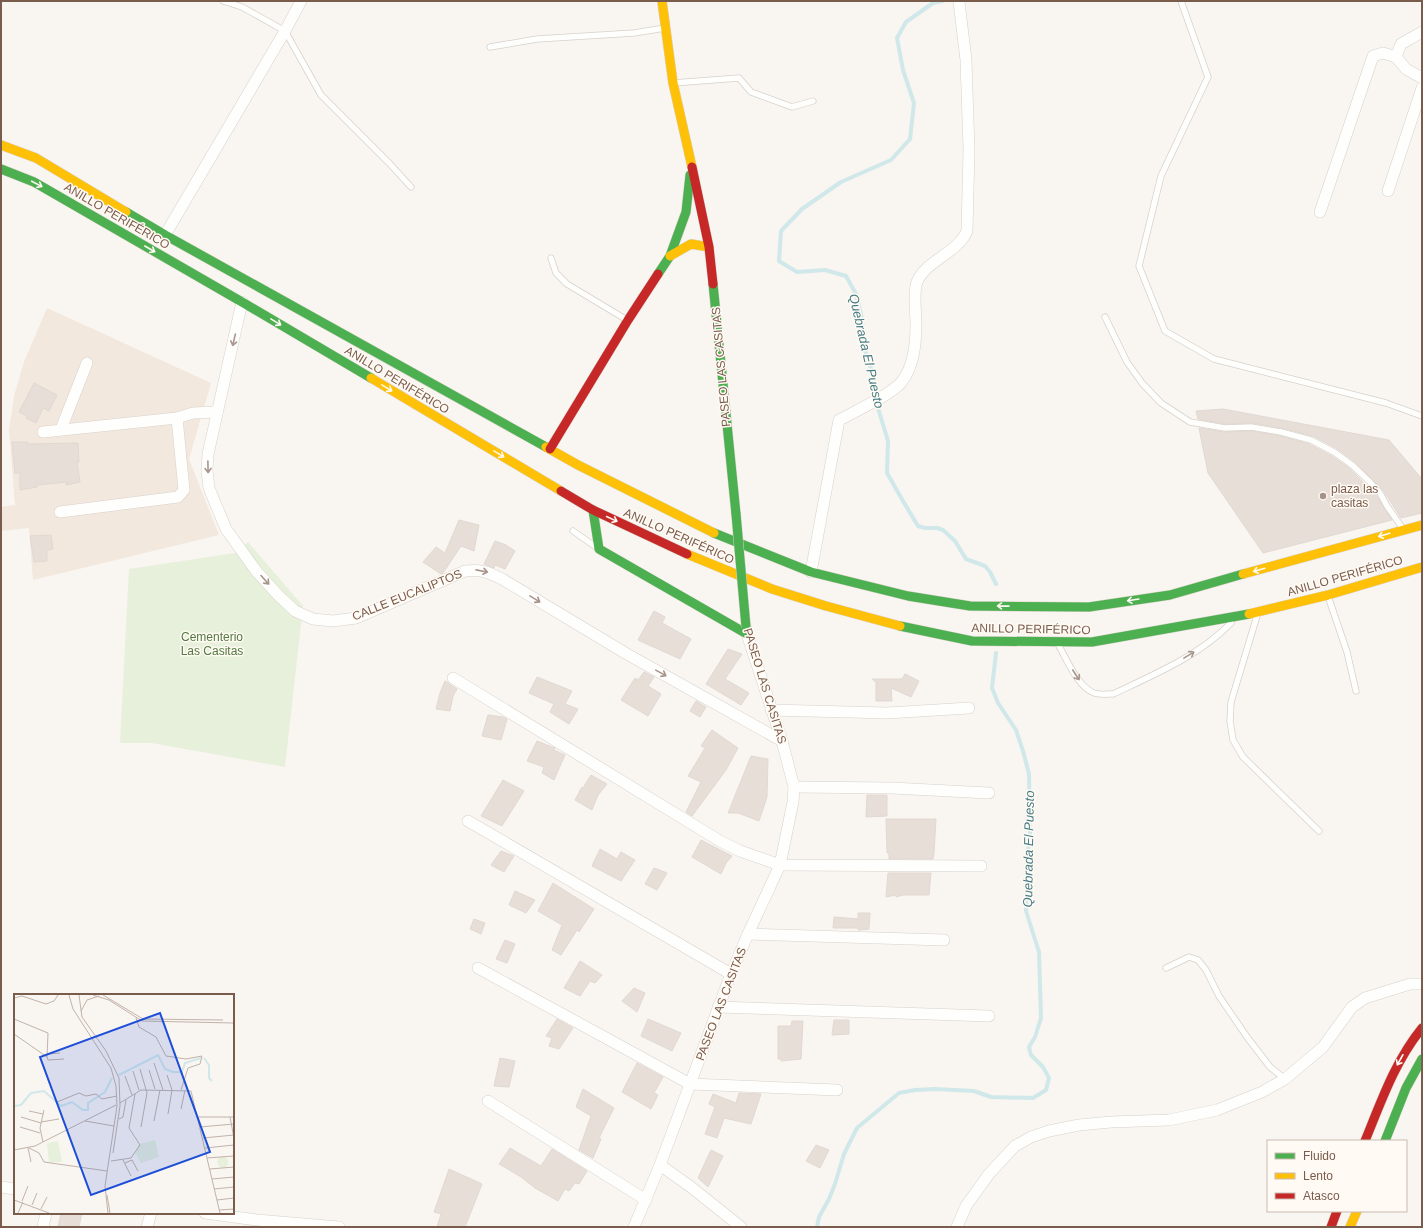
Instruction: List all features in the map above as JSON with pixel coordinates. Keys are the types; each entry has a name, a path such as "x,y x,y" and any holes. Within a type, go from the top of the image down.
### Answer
{"main road":[{"name":"PASEO LAS CASITAS","path":"662,1 673,83 709,247 736,514 746,631"},
{"name":"ANILLO PERIFÉRICO","path":"1,145 36,158 165,235 550,449 721,537 811,572 908,596 970,606 1089,607 1170,595 1422,525"},
{"path":"550,449 628,320 670,256 686,212 691,160"},
{"name":"ANILLO PERIFÉRICO","path":"1,169 34,182 242,302 593,510 707,564 772,589 826,606 898,626 972,641 1092,642 1258,612 1328,595 1420,569"},
{"path":"670,256 691,244 709,247"},
{"path":"593,510 599,549 746,631"},
{"path":"1365,1140 1391,1077 1409,1044 1422,1028"},
{"path":"1385,1140 1406,1088 1422,1059"},
{"path":"1331,1227 1337,1212"},
{"path":"1350,1227 1357,1212"}],"street":[{"path":"165,235 285,31 301,1"},
{"path":"811,572 839,420 895,389 903,380 913,357 916,339 916,304 914,290 916,283 920,276 928,268 958,245 964,238 967,231 969,150 966,60 959,2"},
{"path":"1396,57 1401,44 1422,32"},
{"path":"1320,212 1372,56 1383,53 1396,57 1406,69 1422,78"},
{"path":"1388,192 1422,88"},
{"name":"CALLE EUCALIPTOS","path":"242,302 216,412 208,454 207,471 209,488 226,528 257,572 295,611 313,619 333,621 356,618 465,571 487,571 627,654 782,741"},
{"path":"61,430 87,363"},
{"path":"43,432 177,418 193,413 216,412"},
{"path":"60,512 178,497 182,494 184,490 177,418"},
{"name":"PASEO LAS CASITAS","path":"634,1227 660,1165 731,974 780,865 793,802 794,787 782,741 746,631"},
{"path":"453,678 720,842 740,851 780,865 981,866"},
{"path":"771,710 887,713 969,708"},
{"path":"794,787 892,788 989,793"},
{"path":"468,821 731,974"},
{"path":"748,934 944,940"},
{"path":"478,968 690,1084 838,1090"},
{"path":"957,1227 966,1206 989,1174 1015,1146 1031,1137 1049,1131 1079,1125 1111,1122 1169,1120 1218,1110 1262,1092 1285,1079 1323,1047 1352,1007 1365,998 1410,984 1422,984"},
{"path":"718,1007 989,1016"},
{"path":"488,1101 646,1200"},
{"path":"660,1165 691,1187 741,1227"},
{"path":"1,1187 14,1189"},
{"path":"42,1227 46,1214"},
{"path":"147,1227 151,1214"},
{"path":"210,1214 256,1223 339,1227"}],"lane":[{"path":"223,1 242,7 285,31 322,95 412,187"},
{"path":"1181,1 1208,77 1161,176 1139,266 1165,331 1214,359 1386,402 1422,416"},
{"path":"490,47 537,39 634,33 665,28"},
{"path":"673,83 739,78 751,92 792,107 813,102"},
{"path":"551,258 556,273 567,284 628,320"},
{"path":"1105,317 1126,362 1142,383 1161,403 1190,422 1225,428 1251,427 1281,432 1310,440 1334,452 1352,465 1380,493 1387,506 1404,529"},
{"path":"572,532 599,549"},
{"path":"1328,595 1347,652 1356,691"},
{"path":"1258,612 1231,702 1230,721 1233,740 1243,757 1319,831"},
{"path":"1056,642 1085,688 1094,693 1113,694 1190,655 1219,635 1239,615"},
{"path":"1166,968 1189,957 1198,960 1206,970 1219,996 1247,1037 1270,1067 1285,1079"}],"shaded area":[{"path":"47,308 211,383 189,459 219,535 33,580 29,528 1,531 1,507 15,505 9,430 14,396 24,362"}],"green space":[{"name":"Cementerio Las Casitas","path":"248,542 303,606 285,767 152,743 120,743 129,569 235,553"}],"building":[{"path":"34,383 57,395 49,411 43,408 36,423 26,418 27,416 19,412"},
{"path":"1223,409 1389,440 1422,479 1422,513 1401,518 1383,490 1355,462 1336,448 1313,436 1282,428 1252,423 1225,424 1198,419 1196,411"},
{"name":"plaza las casitas","path":"1199,428 1224,432 1251,431 1280,436 1309,444 1332,456 1349,468 1376,495 1392,520 1263,553 1208,473"},
{"path":"12,442 28,442 27,444 78,443 79,462 77,462 80,482 66,485 67,482 37,485 37,487 20,490 20,473 15,473"},
{"path":"459,520 479,525 474,551 461,546 441,574 423,562 436,547 445,553"},
{"path":"51,535 53,549 47,550 47,561 34,562 30,536"},
{"path":"495,541 506,545 515,551 505,569 495,565 494,568 484,564"},
{"path":"654,611 665,617 662,623 691,639 680,659 638,640"},
{"path":"728,649 742,654 725,679 749,693 741,705 706,684"},
{"path":"644,672 654,677 648,686 661,694 648,716 621,700 635,678 638,680"},
{"path":"905,674 919,681 911,697 891,688 892,701 876,701 876,682 872,679 902,679"},
{"path":"537,677 572,691 565,704 578,709 569,724 550,712 554,704 529,693"},
{"path":"445,681 457,689 453,696 450,711 436,709"},
{"path":"696,701 706,707 700,717 690,711"},
{"path":"488,715 507,719 501,740 482,736"},
{"path":"712,730 738,748 726,770 692,816 686,812 701,782 688,776 705,748 701,746"},
{"path":"537,741 555,748 554,750 565,755 554,780 542,773 544,767 527,761"},
{"path":"751,756 768,759 767,797 759,821 738,813 728,813"},
{"path":"591,775 607,784 598,795 592,810 575,800"},
{"path":"503,780 524,791 502,826 481,816"},
{"path":"867,795 887,795 887,816 866,817"},
{"path":"886,819 936,819 933,859 889,859 889,853 887,853"},
{"path":"701,840 732,856 726,863 721,874 692,857"},
{"path":"600,849 617,859 621,852 635,860 621,881 592,866"},
{"path":"501,851 514,856 504,872 491,865"},
{"path":"654,868 667,873 657,890 645,884"},
{"path":"888,873 931,873 929,895 903,895 896,897 896,895 886,897"},
{"path":"553,883 594,909 579,932 577,930 561,955 552,950 562,925 538,911"},
{"path":"515,891 535,900 526,913 509,905"},
{"path":"858,913 870,913 869,929 858,930 858,928 833,928 834,917 858,919"},
{"path":"474,919 485,923 481,934 470,929"},
{"path":"505,940 515,944 507,963 496,959"},
{"path":"580,961 602,975 595,983 590,981 580,996 564,988"},
{"path":"634,988 645,993 637,1012 622,1001"},
{"path":"557,1019 573,1028 559,1049 549,1046 552,1038 546,1036"},
{"path":"648,1019 681,1033 672,1051 641,1036"},
{"path":"834,1020 849,1020 849,1034 832,1035"},
{"path":"792,1021 803,1021 801,1059 781,1061 781,1059 778,1059 778,1026 791,1026"},
{"path":"500,1058 515,1061 509,1087 494,1086"},
{"path":"637,1063 663,1077 654,1093 658,1095 651,1109 622,1092"},
{"path":"583,1089 614,1108 599,1138 601,1139 593,1158 579,1150 591,1116 576,1107"},
{"path":"739,1093 761,1094 751,1124 724,1118 717,1138 705,1134 715,1107 709,1104 713,1094 736,1103"},
{"path":"816,1145 829,1150 820,1168 806,1161"},
{"path":"510,1148 541,1166 552,1149 587,1171 579,1184 575,1183 569,1191 565,1189 558,1201 535,1188 521,1177 499,1164"},
{"path":"711,1150 723,1156 708,1187 698,1178"},
{"path":"449,1169 482,1184 465,1227 437,1227 441,1214 434,1212"},
{"path":"61,1214 82,1214 79,1227 58,1227"}],"waterway":[{"name":"Quebrada El Puesto","path":"943,1 933,3 906,22 897,38 903,70 914,103 910,139 891,160 841,182 802,209 781,231 779,261 797,272 825,270 846,276 856,294 862,319 863,344 873,375 878,408 888,441 887,473 918,526 943,530 955,541 966,559 985,566 996,584"},
{"name":"Quebrada El Puesto","path":"817,1227 819,1217 835,1184 844,1154 857,1128 899,1093 915,1090 935,1089 974,1091 991,1097 1033,1098 1046,1090 1049,1078 1043,1067 1031,1055 1029,1047 1035,1037 1041,1018 1039,952 1026,911 1027,861 1030,834 1029,774 1016,730 998,703 992,688 996,653"}],"traffic: fast":[{"path":"1,169 34,182 371,378"},
{"path":"658,274 670,256 686,212 690,175"},
{"path":"126,212 546,447"},
{"path":"713,284 736,514"},
{"path":"593,510 599,549 747,634"},
{"path":"736,514 746,627"},
{"path":"714,533 811,572 908,596 970,606 1089,607 1170,595 1243,574"},
{"path":"900,626 972,641 1092,642 1249,614"},
{"path":"1385,1140 1406,1088 1422,1059"}],"traffic: slow":[{"path":"662,1 673,83 692,167"},
{"path":"1,145 36,158 126,212"},
{"path":"670,256 691,244 709,247"},
{"path":"371,378 561,491"},
{"path":"546,447 578,465 714,533"},
{"path":"1243,574 1422,525"},
{"path":"687,554 772,589 826,606 900,626"},
{"path":"1249,614 1328,595 1422,567"},
{"path":"1350,1227 1357,1212"}],"traffic: jam":[{"path":"692,167 709,247 713,284"},
{"path":"550,449 628,320 658,274"},
{"path":"561,491 593,510 687,554"},
{"path":"1365,1140 1396,1068 1412,1041 1422,1028"},
{"path":"1331,1227 1337,1212"}],"place":[{"name":"plaza las casitas","path":"1323,496"}]}
